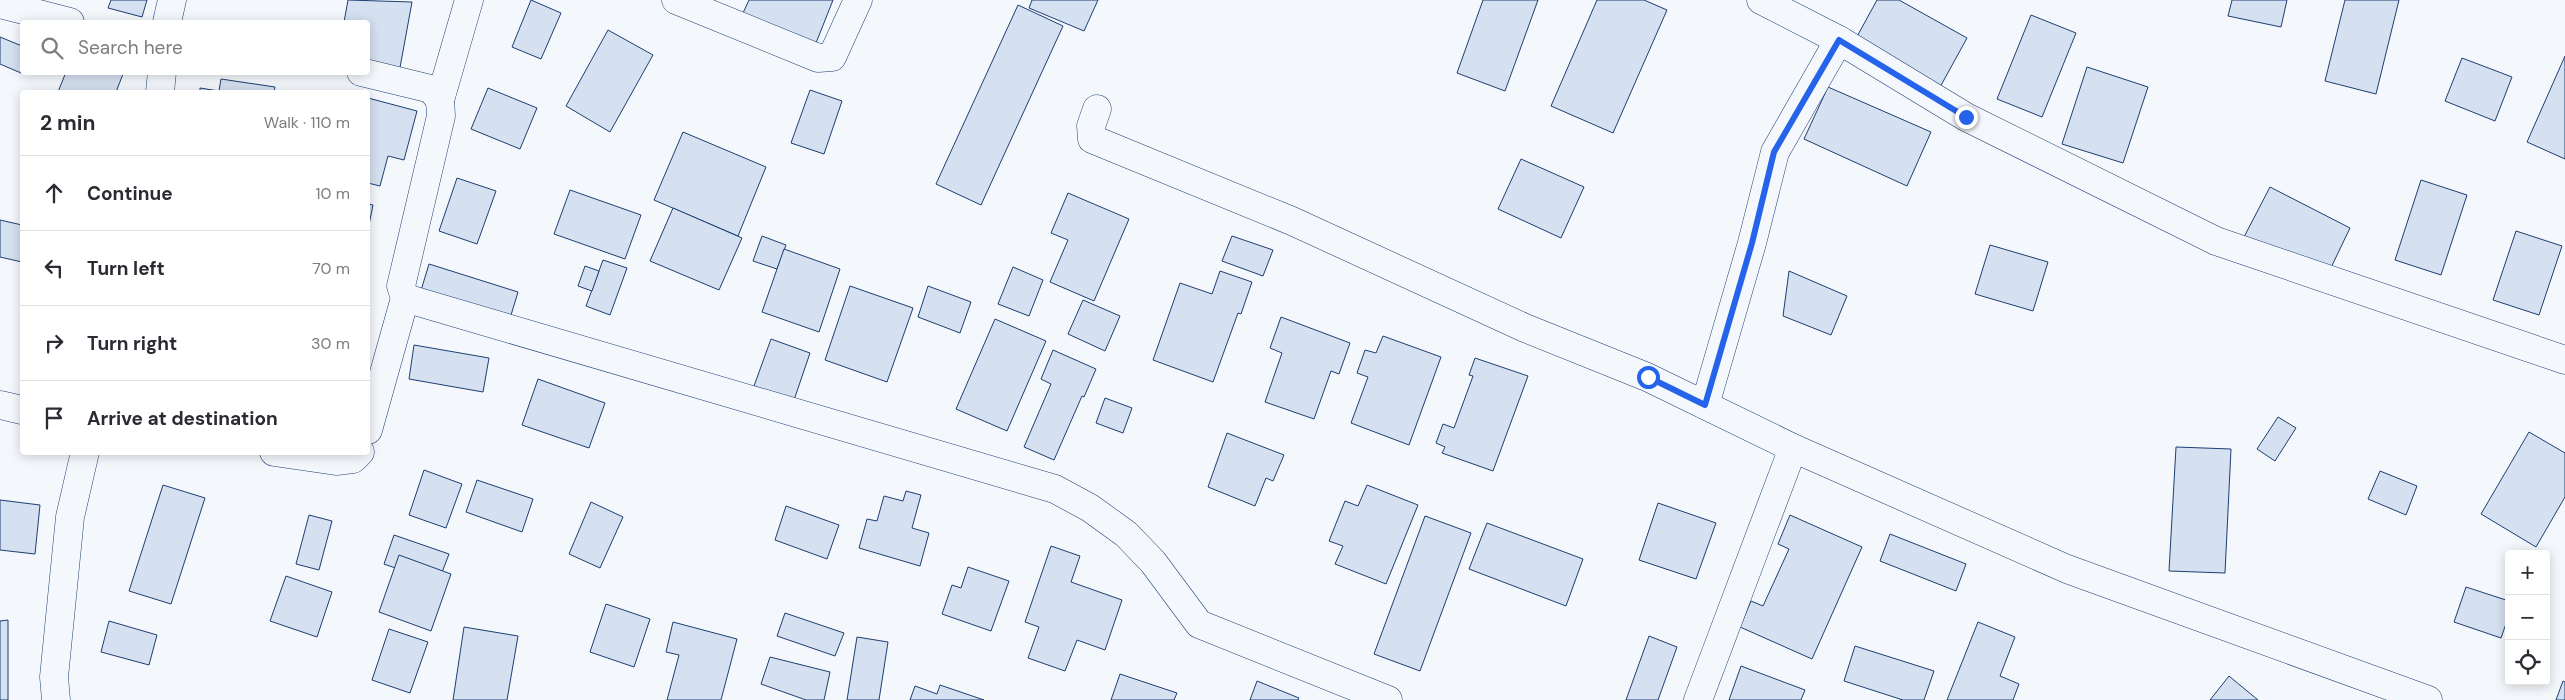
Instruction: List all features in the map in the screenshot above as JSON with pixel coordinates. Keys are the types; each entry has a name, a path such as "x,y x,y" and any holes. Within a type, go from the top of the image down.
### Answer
{"street":[{"path":"167,20 172,0"},
{"path":"370,423 405,298 401,286 441,116 440,100 469,0"},
{"path":"676,0 818,58 832,57 858,0"},
{"path":"1761,0 1839,40 1966,117 2216,241 2565,360"},
{"path":"0,4 62,20"},
{"path":"1705,405 1752,243 1774,152 1839,40"},
{"path":"370,74 431,89 440,100"},
{"path":"160,90 162,75"},
{"path":"1097,109 1091,126 1092,139 1292,221 1525,328 1648,377 1793,448 2067,569 2428,700"},
{"path":"405,298 1055,489 1090,508 1126,534 1153,562 1199,624 1388,700"},
{"path":"0,405 20,410"},
{"path":"1698,700 1793,448"},
{"path":"56,700 54,677 70,518 84,455"},
{"path":"295,455 336,461 353,460 357,455"}],"building":[{"path":"111,0 147,0 142,17 108,8"},
{"path":"348,0 412,2 399,73 370,67 370,20 344,20"},
{"path":"531,0 561,13 541,59 512,47"},
{"path":"749,0 833,0 816,43 743,13"},
{"path":"1032,0 1098,0 1084,31 1029,8"},
{"path":"1483,0 1538,0 1505,91 1457,73"},
{"path":"1597,0 1644,0 1667,10 1613,133 1551,106"},
{"path":"1877,0 1899,0 1967,38 1939,89 1854,42"},
{"path":"2232,0 2287,0 2281,27 2228,16"},
{"path":"2345,0 2399,0 2376,94 2325,81"},
{"path":"1018,5 1063,26 981,205 936,184"},
{"path":"2031,15 2076,33 2042,117 1997,99"},
{"path":"608,30 653,55 610,132 566,106"},
{"path":"0,37 20,45 20,73 0,64"},
{"path":"2565,56 2565,159 2527,142"},
{"path":"2462,58 2512,77 2495,121 2445,101"},
{"path":"2087,67 2148,87 2123,163 2062,144"},
{"path":"65,75 123,75 117,90 59,90"},
{"path":"221,79 275,87 274,90 219,90"},
{"path":"1828,87 1931,132 1907,186 1804,139"},
{"path":"488,88 537,108 520,149 471,129"},
{"path":"810,90 842,101 824,154 791,143"},
{"path":"370,99 417,111 404,160 388,156 380,186 370,184"},
{"path":"683,132 766,167 738,236 654,200"},
{"path":"1521,159 1584,187 1561,238 1498,209"},
{"path":"457,178 496,191 477,244 439,231"},
{"path":"2421,180 2467,195 2441,275 2395,260"},
{"path":"2270,187 2350,228 2327,276 2244,237"},
{"path":"570,190 641,215 625,259 554,234"},
{"path":"1068,193 1129,219 1094,301 1050,282 1068,240 1051,233"},
{"path":"370,204 373,205 370,220"},
{"path":"673,208 742,238 719,290 650,261"},
{"path":"0,220 20,225 20,262 0,257"},
{"path":"2516,231 2562,246 2539,315 2493,300"},
{"path":"762,236 786,245 777,269 753,261"},
{"path":"1232,236 1273,250 1263,276 1222,261"},
{"path":"1990,245 2048,262 2033,311 1975,294"},
{"path":"784,249 840,269 819,332 762,312"},
{"path":"603,260 627,268 610,315 586,306"},
{"path":"429,264 518,292 508,325 419,297"},
{"path":"585,266 599,271 592,291 578,286"},
{"path":"1013,267 1043,280 1029,316 998,304"},
{"path":"1220,271 1252,282 1241,314 1238,313 1213,382 1153,360 1180,283 1212,294"},
{"path":"1789,271 1847,296 1831,335 1783,316"},
{"path":"850,286 913,308 887,382 825,360"},
{"path":"928,286 971,302 960,333 918,317"},
{"path":"1083,300 1120,316 1105,351 1068,334"},
{"path":"1281,317 1350,343 1339,374 1331,371 1314,419 1265,402 1282,353 1270,348"},
{"path":"995,319 1046,341 1007,431 956,409"},
{"path":"1383,336 1441,357 1409,445 1351,423 1368,377 1357,373 1365,350 1376,353"},
{"path":"771,339 810,353 794,400 754,386"},
{"path":"414,345 489,358 483,392 409,379"},
{"path":"1053,350 1096,369 1054,460 1024,447 1051,384 1041,379"},
{"path":"1475,358 1528,376 1493,471 1442,453 1445,447 1436,443 1443,424 1454,428 1473,376 1469,375"},
{"path":"538,379 605,403 589,448 522,425"},
{"path":"1105,398 1132,408 1123,433 1096,423"},
{"path":"2278,417 2296,428 2275,461 2257,449"},
{"path":"2529,432 2565,453 2565,497 2536,547 2481,514"},
{"path":"1227,433 1284,455 1273,481 1266,478 1255,506 1208,487"},
{"path":"2176,447 2231,449 2225,573 2169,571"},
{"path":"424,470 462,484 446,528 409,515"},
{"path":"2380,471 2417,486 2406,515 2368,499"},
{"path":"477,480 533,499 522,532 466,512"},
{"path":"163,485 205,498 171,604 129,591"},
{"path":"1367,485 1418,505 1386,584 1335,564 1343,546 1329,541 1345,501 1358,506"},
{"path":"906,491 921,495 912,528 929,533 920,566 859,548 867,519 877,521 884,496 903,501"},
{"path":"0,500 40,505 35,554 0,550"},
{"path":"591,502 623,517 600,568 569,554"},
{"path":"1658,503 1716,523 1696,579 1639,560"},
{"path":"786,506 839,525 827,559 775,540"},
{"path":"309,515 332,521 319,570 296,564"},
{"path":"1790,515 1862,547 1812,659 1740,627 1751,601 1763,606 1789,549 1778,544"},
{"path":"1425,516 1471,533 1420,671 1374,654"},
{"path":"1487,523 1583,559 1566,606 1469,569"},
{"path":"1890,534 1966,564 1956,591 1880,561"},
{"path":"394,535 449,554 438,583 384,564"},
{"path":"1051,546 1080,556 1071,582 1122,600 1105,650 1077,640 1065,671 1028,658 1039,627 1025,622"},
{"path":"399,555 451,574 431,631 379,612"},
{"path":"968,567 1009,581 991,631 942,614 952,585 961,588"},
{"path":"286,576 332,592 317,637 270,621"},
{"path":"2466,587 2505,600 2505,626 2501,638 2454,622"},
{"path":"606,604 650,619 634,667 590,652"},
{"path":"785,613 844,633 835,656 777,636"},
{"path":"8,620 8,700 0,700 0,621"},
{"path":"109,621 157,635 149,665 101,652"},
{"path":"673,622 737,639 721,700 667,700 679,655 666,652"},
{"path":"1978,622 2015,637 2000,676 2019,684 2013,700 1947,700"},
{"path":"464,627 518,636 507,700 453,700"},
{"path":"389,629 428,642 410,693 372,680"},
{"path":"1649,636 1677,647 1658,700 1626,700"},
{"path":"857,637 888,642 879,700 847,700"},
{"path":"1855,646 1934,671 1924,700 1903,700 1844,681"},
{"path":"770,657 830,672 824,700 806,700 761,684"},
{"path":"1741,666 1805,690 1801,700 1729,700"},
{"path":"1120,674 1177,693 1174,700 1111,700"},
{"path":"2229,676 2258,700 2210,700"},
{"path":"1257,681 1299,698 1298,700 1250,700"},
{"path":"2563,681 2565,682 2565,700 2556,700"},
{"path":"940,685 984,700 910,700 915,686 937,694"}],"route":[{"path":"1648,377 1705,405 1752,243 1774,152 1839,40 1966,117"}]}
